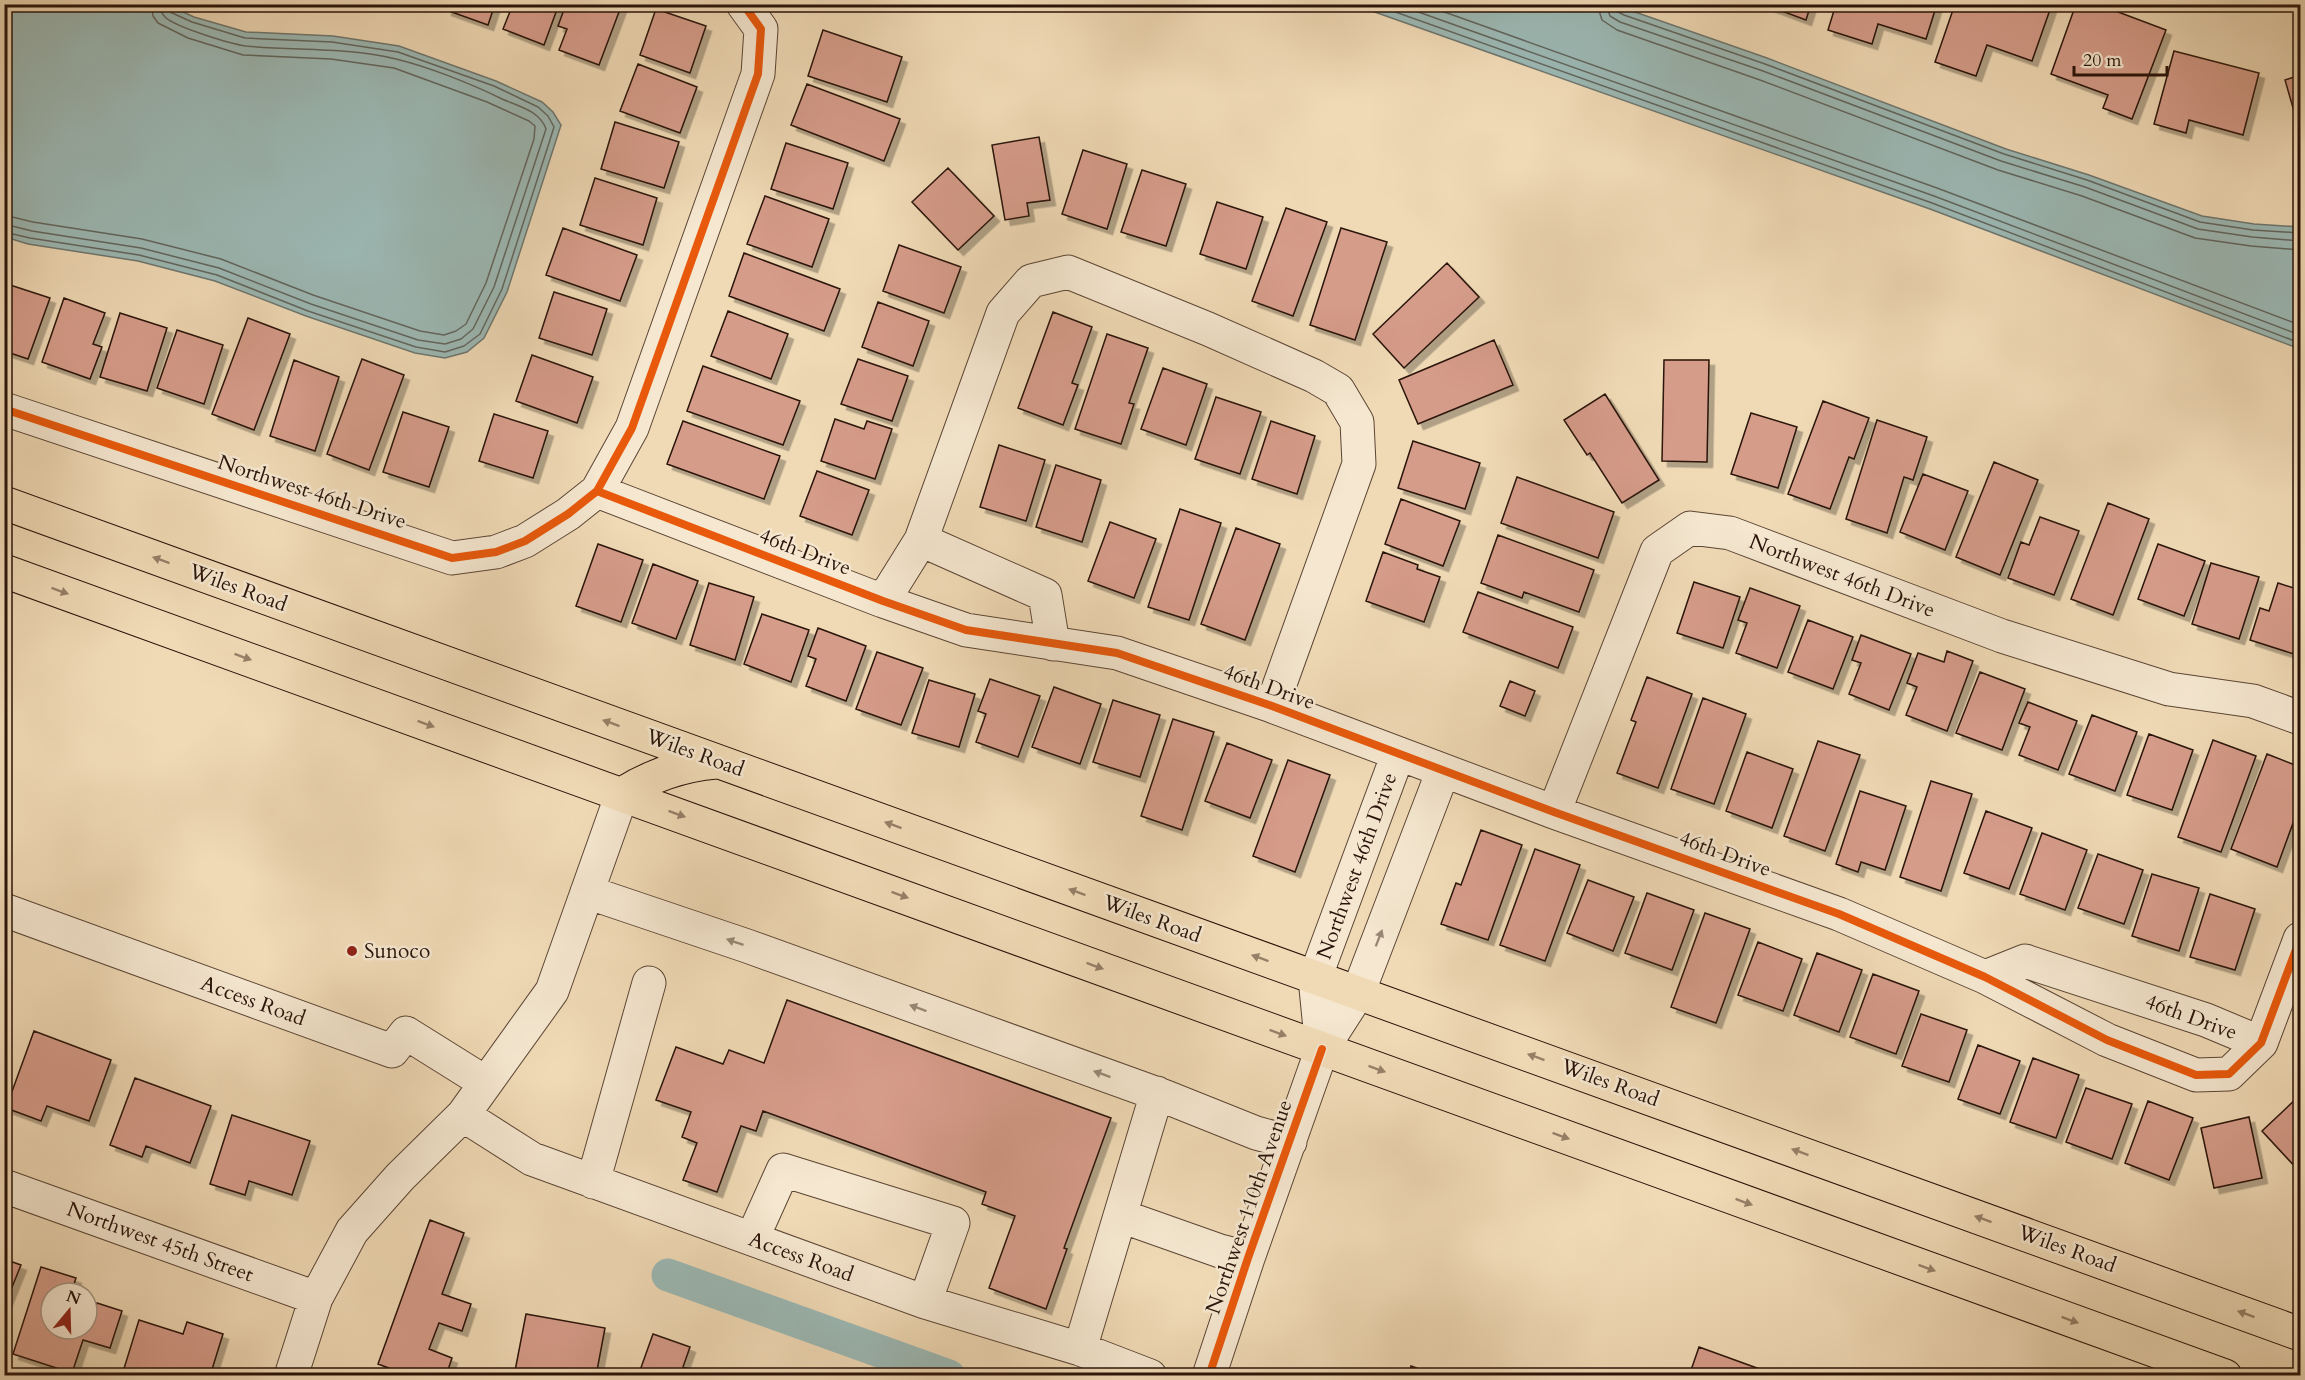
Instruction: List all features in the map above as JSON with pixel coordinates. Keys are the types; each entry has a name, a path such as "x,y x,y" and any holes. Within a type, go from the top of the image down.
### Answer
{"main road":[{"name":"Wiles Road","path":"4,503 2301,1334"},
{"path":"4,572 2225,1376"},
{"path":"622,794 653,776 671,769 690,764 718,762"}],"street":[{"path":"597,491 632,428 758,74 752,17"},
{"name":"46th Drive","path":"883,602 921,540 1003,313 1031,281 1068,272 1208,329 1314,376 1338,390 1357,422 1359,464 1272,706"},
{"name":"Northwest 46th Drive","path":"4,409 452,558 496,552 525,541 568,514 597,491"},
{"name":"46th Drive","path":"597,491 883,602 966,630 1117,653 1272,706 1554,812 1839,914 1985,977 2107,1040 2196,1075 2229,1074 2261,1043 2301,939"},
{"name":"Northwest 46th Drive","path":"1554,812 1657,551 1690,528 1730,534 2002,636 2169,689 2253,701 2301,718"},
{"path":"921,540 1045,595 1053,644"},
{"name":"Northwest 46th Drive","path":"1315,978 1398,754"},
{"path":"1358,993 1443,771"},
{"path":"291,1376 316,1299 352,1231 400,1177 463,1115 552,991 622,794"},
{"path":"587,892 747,946 1157,1094 1256,1133 1290,1142"},
{"name":"Access Road","path":"4,910 392,1051 406,1033 486,1083"},
{"name":"46th Drive","path":"1985,977 2025,961 2206,1020 2261,1043"},
{"name":"Northwest 110th Avenue","path":"1315,978 1322,1049"},
{"path":"594,1182 649,983"},
{"name":"Northwest 110th Avenue","path":"1209,1376 1322,1049 1358,993"},
{"path":"1080,1349 1157,1094"},
{"name":"Access Road","path":"463,1115 532,1159 925,1302 1080,1349 1150,1376"},
{"path":"752,1239 783,1170 953,1223 925,1302"},
{"name":"Northwest 45th Street","path":"4,1186 316,1299"},
{"path":"1121,1216 1220,1251 1248,1258"}],"water":[{"path":"4,5 168,5 194,17 246,32 333,36 399,46 496,81 542,102 553,112 561,125 507,292 484,338 467,352 445,358 415,353 306,316 215,281 138,261 28,244 5,237"},
{"path":"1355,5 1615,5 1767,58 2006,149 2089,175 2202,216 2254,224 2300,227 2300,349 1930,209"}],"building":[{"path":"447,4 495,4 488,25 446,10"},
{"path":"513,4 559,4 544,45 503,29"},
{"path":"566,4 622,4 599,65 559,50 567,29 558,26"},
{"path":"1763,4 1811,4 1806,20"},
{"path":"1836,4 1937,4 1926,39 1878,24 1872,44 1828,30"},
{"path":"1955,4 2052,4 2032,61 1987,45 1976,76 1935,62"},
{"path":"2076,4 2097,4 2166,30 2132,119 2103,108 2108,95 2051,74"},
{"path":"656,9 706,26 690,73 640,55"},
{"path":"823,30 902,57 887,102 808,76"},
{"path":"2174,51 2259,73 2243,135 2189,120 2186,133 2154,124"},
{"path":"638,64 697,87 680,133 620,111"},
{"path":"2300,75 2300,132 2285,80"},
{"path":"807,84 900,119 884,161 791,125"},
{"path":"615,122 679,142 664,188 601,169"},
{"path":"1039,137 1050,200 1027,203 1029,216 1005,220 992,145"},
{"path":"786,143 848,163 833,209 771,189"},
{"path":"1083,150 1127,164 1107,229 1062,214"},
{"path":"948,168 994,216 958,250 912,202"},
{"path":"1142,170 1186,184 1166,246 1121,232"},
{"path":"595,178 657,198 643,245 580,225"},
{"path":"765,196 829,219 812,267 747,244"},
{"path":"1217,202 1263,217 1246,269 1200,254"},
{"path":"1286,208 1327,222 1293,316 1252,301"},
{"path":"563,228 637,255 620,301 546,275"},
{"path":"1341,228 1387,242 1355,340 1310,325"},
{"path":"899,245 961,267 944,313 883,291"},
{"path":"744,253 840,289 824,331 729,296"},
{"path":"1447,263 1479,297 1404,368 1373,334"},
{"path":"4,283 50,298 28,359 4,351"},
{"path":"554,292 607,309 592,355 539,338"},
{"path":"64,298 105,313 93,344 102,347 90,379 42,362"},
{"path":"878,302 929,321 913,366 862,347"},
{"path":"728,311 788,334 771,379 711,356"},
{"path":"1053,312 1092,327 1072,383 1078,385 1063,425 1018,408"},
{"path":"120,313 167,328 147,391 100,377"},
{"path":"248,318 290,334 254,430 212,414"},
{"path":"177,330 223,345 204,404 157,388"},
{"path":"1107,334 1148,348 1129,403 1134,404 1121,444 1075,429"},
{"path":"1494,340 1513,385 1418,424 1399,380"},
{"path":"532,355 593,377 577,423 516,401"},
{"path":"362,359 404,375 369,470 327,454"},
{"path":"858,359 908,376 892,421 841,404"},
{"path":"294,360 339,377 315,451 270,436"},
{"path":"1664,360 1709,360 1707,462 1662,461"},
{"path":"703,366 800,401 783,445 687,411"},
{"path":"1163,368 1207,384 1186,445 1141,429"},
{"path":"1605,394 1659,480 1622,503 1590,453 1587,455 1564,420"},
{"path":"1216,397 1261,412 1240,474 1195,459"},
{"path":"1823,401 1869,418 1854,459 1849,457 1830,509 1788,494"},
{"path":"403,412 449,427 429,487 383,472"},
{"path":"1751,413 1797,427 1778,488 1731,474"},
{"path":"494,414 548,431 533,478 479,461"},
{"path":"835,419 864,429 867,421 892,429 875,479 821,461"},
{"path":"1877,420 1927,437 1913,480 1904,477 1887,533 1846,519"},
{"path":"683,421 780,456 764,499 667,464"},
{"path":"1271,421 1315,436 1297,494 1252,479"},
{"path":"1413,441 1480,463 1465,509 1398,488"},
{"path":"999,445 1045,460 1026,521 980,507"},
{"path":"1994,462 2038,480 2000,575 1956,557"},
{"path":"1056,465 1101,480 1082,542 1036,527"},
{"path":"817,471 869,490 852,535 800,516"},
{"path":"1923,474 1968,491 1945,550 1900,532"},
{"path":"1517,477 1614,512 1598,558 1501,523"},
{"path":"1401,499 1460,521 1443,566 1385,544"},
{"path":"2108,503 2149,519 2113,615 2071,599"},
{"path":"1180,509 1221,523 1189,620 1148,607"},
{"path":"2040,517 2079,531 2054,595 2008,578 2021,542 2029,545"},
{"path":"1110,522 1156,539 1134,598 1088,581"},
{"path":"1236,528 1280,544 1245,640 1201,624"},
{"path":"1498,535 1594,570 1579,612 1524,592 1522,598 1481,583"},
{"path":"598,544 643,560 621,622 576,606"},
{"path":"2158,544 2205,561 2184,616 2138,599"},
{"path":"1383,552 1418,565 1417,569 1440,577 1424,622 1366,601"},
{"path":"2211,563 2259,577 2239,639 2192,624"},
{"path":"653,564 698,581 676,639 632,623"},
{"path":"1694,582 1740,597 1723,648 1677,633"},
{"path":"709,583 754,597 735,660 690,645"},
{"path":"2278,583 2300,590 2300,656 2250,640 2260,608 2269,611"},
{"path":"1750,588 1800,606 1777,668 1736,653 1747,623 1738,620"},
{"path":"1478,592 1573,627 1558,668 1463,632"},
{"path":"762,614 809,630 791,682 744,664"},
{"path":"1808,620 1853,637 1833,689 1788,672"},
{"path":"818,628 866,646 846,701 806,686 816,659 808,656"},
{"path":"1861,635 1911,654 1889,710 1849,694 1861,663 1852,660"},
{"path":"1947,651 1973,661 1947,731 1906,715 1917,687 1907,683 1918,653 1944,662"},
{"path":"877,652 923,668 901,725 856,709"},
{"path":"1980,672 2025,689 2002,750 1956,733"},
{"path":"1647,677 1692,694 1658,788 1617,773 1636,722 1631,720"},
{"path":"990,679 1040,696 1018,757 976,742 986,714 978,711"},
{"path":"929,680 975,694 959,747 912,733"},
{"path":"1510,681 1535,691 1525,716 1500,706"},
{"path":"1054,687 1101,704 1080,764 1032,747"},
{"path":"1703,698 1746,714 1714,804 1671,789"},
{"path":"1113,700 1160,715 1140,777 1093,762"},
{"path":"2028,702 2077,721 2058,770 2019,755 2030,727 2019,723"},
{"path":"2092,715 2137,732 2115,791 2069,774"},
{"path":"1173,719 1214,732 1182,830 1141,816"},
{"path":"2149,734 2193,750 2172,810 2127,795"},
{"path":"2213,740 2256,756 2221,852 2178,837"},
{"path":"1818,741 1860,755 1825,851 1784,836"},
{"path":"1227,743 1272,760 1250,818 1205,801"},
{"path":"1747,752 1793,769 1772,828 1726,811"},
{"path":"2267,754 2300,767 2300,804 2277,867 2231,849"},
{"path":"1288,760 1330,775 1295,872 1253,856"},
{"path":"1931,781 1972,794 1941,891 1900,877"},
{"path":"1860,791 1906,806 1885,870 1861,862 1858,872 1836,864"},
{"path":"1986,811 2032,828 2009,889 1964,873"},
{"path":"1481,830 1522,845 1488,940 1441,924 1456,883 1461,885"},
{"path":"2042,833 2087,850 2065,910 2020,894"},
{"path":"1535,849 1580,865 1545,961 1500,945"},
{"path":"2098,854 2143,870 2124,924 2078,908"},
{"path":"2152,874 2199,888 2179,951 2132,936"},
{"path":"1588,880 1634,897 1613,951 1567,933"},
{"path":"1647,893 1694,910 1672,970 1625,953"},
{"path":"2210,894 2255,909 2235,970 2190,957"},
{"path":"1705,913 1750,929 1716,1023 1671,1007"},
{"path":"1758,942 1802,959 1783,1011 1738,995"},
{"path":"1817,953 1862,970 1839,1032 1794,1015"},
{"path":"1873,974 1919,991 1896,1054 1850,1037"},
{"path":"787,1000 1111,1118 1064,1248 1067,1249 1046,1309 989,1288 1015,1216 982,1204 986,1192 763,1111 756,1131 741,1126 717,1192 683,1180 697,1143 682,1137 691,1112 656,1100 676,1047 723,1064 729,1050 764,1063"},
{"path":"1921,1014 1967,1030 1949,1082 1902,1066"},
{"path":"34,1031 111,1060 89,1121 47,1106 41,1121 6,1108"},
{"path":"1978,1045 2020,1061 2000,1114 1958,1099"},
{"path":"2033,1058 2079,1075 2056,1138 2010,1122"},
{"path":"135,1078 211,1106 190,1163 146,1146 142,1157 110,1145"},
{"path":"2086,1088 2132,1104 2112,1159 2066,1142"},
{"path":"2298,1097 2300,1100 2300,1172 2262,1131"},
{"path":"2148,1101 2193,1118 2169,1180 2125,1163"},
{"path":"232,1115 310,1141 292,1195 249,1181 245,1195 210,1184"},
{"path":"2249,1117 2262,1178 2214,1188 2201,1128"},
{"path":"430,1220 464,1233 442,1294 471,1304 462,1331 439,1323 429,1349 452,1358 446,1376 410,1376 378,1364"},
{"path":"4,1259 21,1265 4,1307"},
{"path":"41,1267 76,1278 75,1281 39,1281 39,1341 83,1341 72,1373 13,1354"},
{"path":"99,1304 122,1311 110,1348 86,1341 99,1341"},
{"path":"526,1314 605,1328 596,1376 514,1376"},
{"path":"139,1320 183,1334 187,1322 223,1334 210,1376 122,1375"},
{"path":"653,1334 690,1347 683,1367 708,1376 638,1376"},
{"path":"1699,1347 1779,1376 1689,1376"},
{"path":"1411,1366 1439,1376 1408,1376"}],"waterway":[{"path":"668,1275 949,1376"}],"cycle path":[{"path":"4,409 452,558 496,552 525,541 568,514 597,491 632,428 758,74 761,29 743,4"},
{"path":"597,491 883,601 966,630 1117,653 1272,706 1554,812 1839,914 1985,977 2107,1040 2196,1075 2229,1074 2261,1043 2300,939"},
{"path":"1209,1376 1322,1049"}],"place":[{"name":"Sunoco","path":"352,951"}]}
